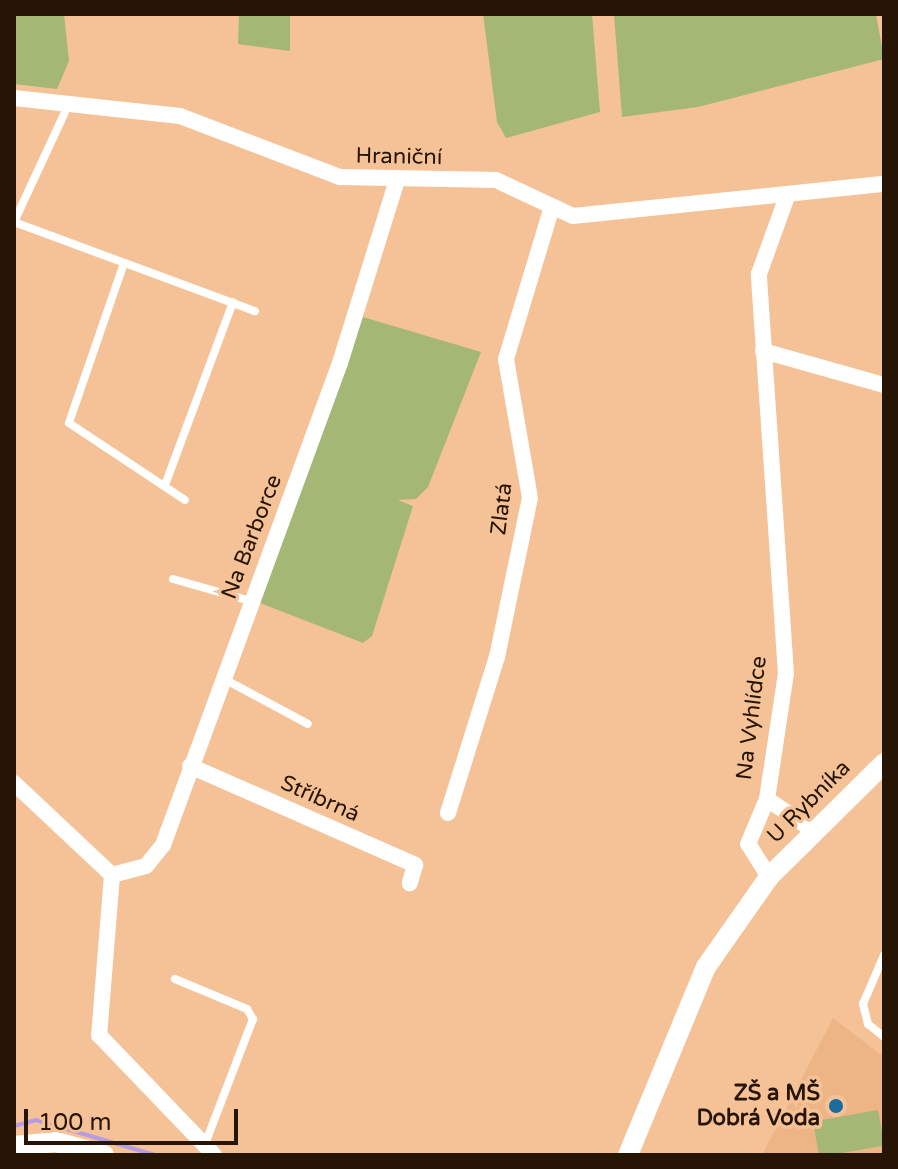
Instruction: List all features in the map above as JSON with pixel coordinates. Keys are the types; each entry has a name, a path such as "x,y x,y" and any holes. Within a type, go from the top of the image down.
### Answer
{"street":[{"name":"Hraniční","path":"14,98 180,116 317,171 396,183 496,180 551,210 620,216 786,199 884,184"},
{"name":"Na Barborce","path":"112,875 146,866 163,845 396,183"},
{"name":"Na Vyhlídce","path":"769,877 748,844 767,799 786,674 759,274 786,199"},
{"name":"Zlatá","path":"448,813 497,657 530,498 506,359 551,210"},
{"path":"763,351 884,385"},
{"name":"U Rybníka","path":"769,877 811,829 884,763"},
{"name":"Stříbrná","path":"190,766 415,865 410,883"},
{"path":"14,783 112,875 103,1042 210,1149"},
{"path":"767,799 811,829"},
{"path":"628,1155 687,1003 769,877"},
{"path":"14,1146 56,1142 104,1155"}],"lane":[{"path":"65,112 14,222 255,311"},
{"path":"124,263 69,423 185,500"},
{"path":"165,485 233,302"},
{"path":"173,579 251,601"},
{"path":"221,678 308,724"},
{"path":"884,955 863,1004 868,1024 884,1037"},
{"path":"175,979 247,1009 253,1019 210,1149"}],"shaded area":[{"name":"ZŠ a MŠ Dobrá Voda","path":"833,1018 884,1057 884,1155 762,1155"}],"green space":[{"path":"14,14 64,14 69,61 57,89 14,84"},
{"path":"239,14 290,14 290,51 238,44"},
{"path":"483,14 592,14 600,112 506,138 497,122"},
{"path":"614,14 876,14 884,59 698,107 622,117"},
{"path":"363,317 481,352 428,487 416,499 398,500 413,506 372,636 363,643 260,603"},
{"path":"878,1110 884,1145 819,1155 813,1121"}],"waterway":[{"path":"14,1126 36,1120 155,1155"}],"place":[{"name":"ZŠ a MŠ Dobrá Voda","path":"836,1106"}]}
